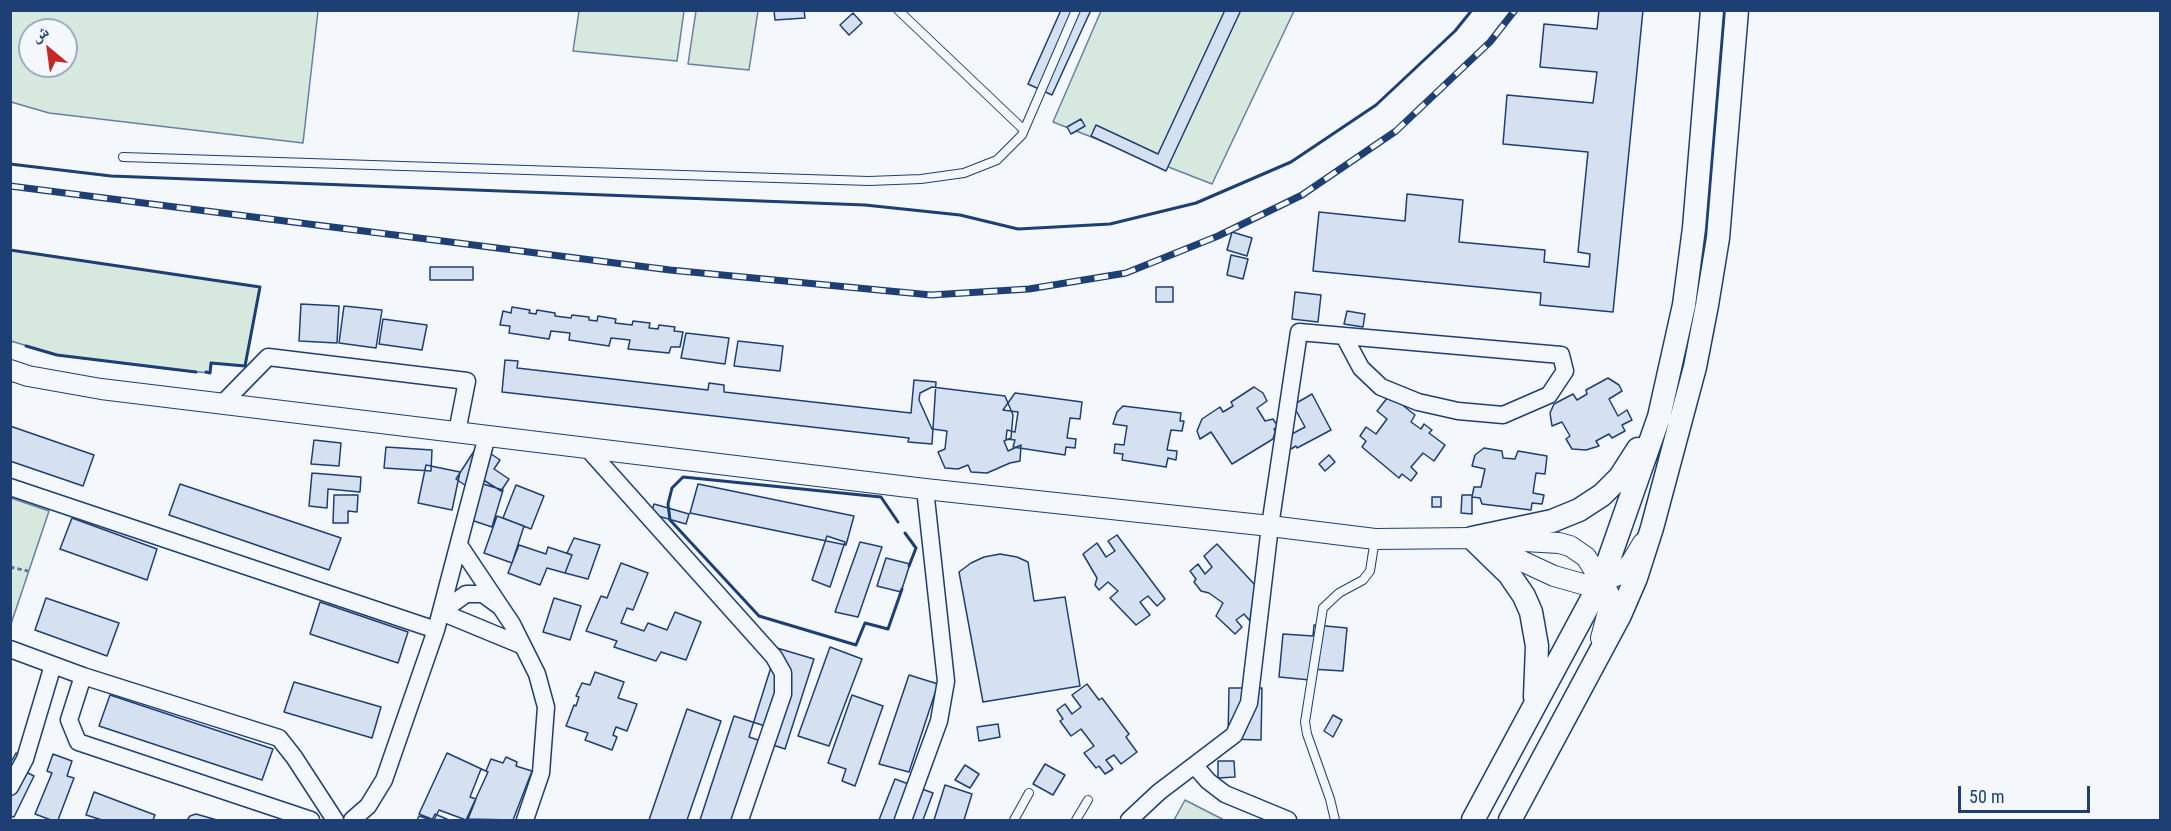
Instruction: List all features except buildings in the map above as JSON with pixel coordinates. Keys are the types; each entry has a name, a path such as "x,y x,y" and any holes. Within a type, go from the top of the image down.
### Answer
{"main road":[{"path":"1473,820 1601,582 1659,417 1684,305 1694,228 1712,10"},
{"path":"1510,820 1620,615 1636,578 1652,528 1695,368 1718,238 1737,10"},
{"path":"1472,538 1552,521 1579,510 1602,495 1620,477 1659,417"},
{"path":"1472,538 1509,574 1524,596 1530,612 1537,646 1534,705"}],"street":[{"path":"1129,820 1159,792 1234,735 1249,703 1270,526 1299,332 1345,338 1561,355 1565,371 1549,395 1503,415 1458,411 1418,402 1381,387 1361,368 1345,338"},
{"path":"222,404 268,357 298,368 401,379 466,381 457,432"},
{"path":"10,370 28,376 101,389 925,489 1375,539 1472,538 1559,543 1570,546 1586,556 1609,594 1610,604 1595,661"},
{"path":"352,820 368,806 384,780 436,630 487,436"},
{"path":"587,448 774,657 783,673 783,694 740,820"},
{"path":"10,487 436,630"},
{"path":"903,820 939,721 946,681 925,489"},
{"path":"1472,538 1565,580 1586,585 1601,582 1625,569 1652,528"},
{"path":"459,545 504,609 537,674 546,706 541,773 525,820"},
{"path":"441,612 466,594 483,594 504,609"},
{"path":"441,612 521,645"},
{"path":"10,649 82,676 279,738 294,756 335,820"},
{"path":"10,786 53,665"},
{"path":"82,676 69,720 78,742 311,820"},
{"path":"1195,766 1224,794 1288,820"}],"lane":[{"path":"898,10 1024,130"},
{"path":"123,157 869,181 921,179 964,173 997,160 1022,135 1076,10"},
{"path":"1335,820 1330,799 1306,734 1305,722 1323,608 1339,592 1363,580 1370,571 1375,539"},
{"path":"1014,820 1029,793"},
{"path":"1076,820 1088,800"}],"path":[{"path":"10,567 28,572"}],"shaded area":[{"path":"10,11 318,11 303,143 49,113 11,102"},
{"path":"579,11 684,11 677,61 573,51"},
{"path":"696,11 758,11 749,70 688,64"},
{"path":"1101,11 1294,11 1212,184 1053,122"},
{"path":"11,250 260,287 245,366 212,363 210,373 167,369 57,355 11,341"},
{"path":"10,498 49,511 11,624"},
{"path":"1185,800 1224,820 1174,820"}],"railway":[{"path":"10,186 670,270 931,295 1029,289 1126,273 1218,236 1302,195 1396,131 1490,42 1515,10"}],"wall":[{"path":"10,164 111,176 865,205 960,215 1018,229 1110,224 1196,203 1291,162 1376,105 1455,31 1472,10"},
{"path":"10,250 260,287 245,366 211,363 210,373 206,372"},
{"path":"26,346 57,355 196,372"},
{"path":"898,522 881,497 683,477 672,488 668,504 670,520 759,616 856,645 865,623 888,629 902,589"},
{"path":"905,533 916,548 909,566"}]}
